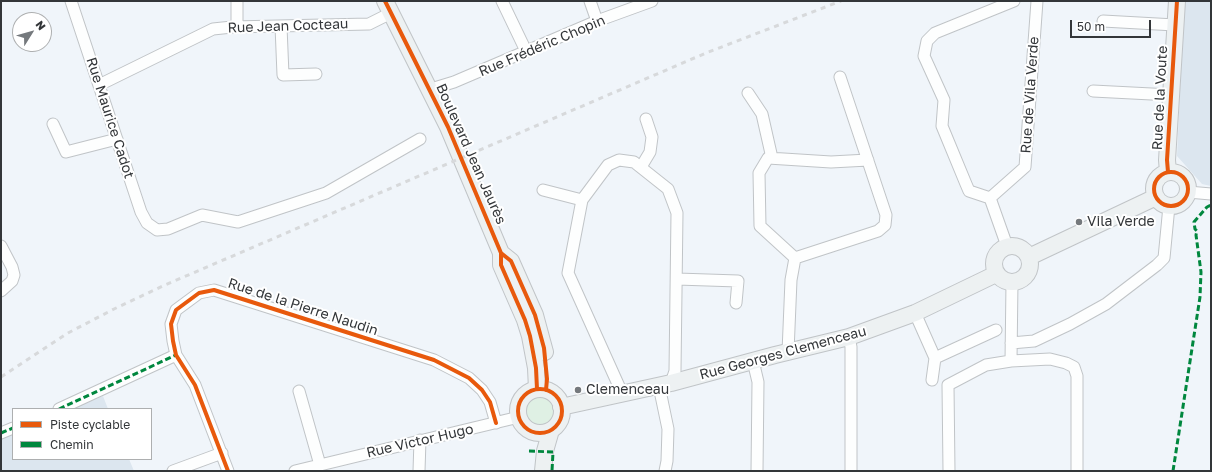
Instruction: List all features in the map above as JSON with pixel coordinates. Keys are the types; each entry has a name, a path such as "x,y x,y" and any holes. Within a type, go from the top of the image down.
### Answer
{"street":[{"name":"Rue Maurice Cadot","path":"71,1 141,212 147,223 157,230 168,229 202,215 238,222 326,193 420,139"},
{"path":"237,1 238,27"},
{"path":"502,1 526,51"},
{"path":"590,1 597,21"},
{"name":"Rue Frédéric Chopin","path":"431,89 454,82 597,21 652,1"},
{"path":"1007,246 990,198 969,191 942,126 944,100 924,56 927,41 935,33 1014,1"},
{"name":"Rue de Vila Verde","path":"990,198 1025,167 1037,1"},
{"name":"Rue de la Voute","path":"1168,172 1167,160 1176,1"},
{"name":"Rue Jean Cocteau","path":"99,85 213,29 238,27 370,24 388,7"},
{"name":"Boulevard Jean Jaurès","path":"388,7 431,89 502,253 501,265 525,320 530,336 541,389"},
{"name":"Rue de la Voute","path":"1103,21 1175,26"},
{"path":"281,26 283,75 316,74"},
{"path":"795,258 878,231 885,225 886,215 840,77"},
{"name":"Rue de la Voute","path":"1093,91 1171,95"},
{"path":"748,93 762,114 772,158"},
{"path":"641,167 650,152 652,137 646,119"},
{"path":"53,124 66,152 117,139"},
{"path":"795,258 760,226 759,173 768,158 831,162 868,160"},
{"path":"622,393 568,272 582,200 608,165 619,160 634,162 668,189 673,198 677,213 675,371 665,385 668,429 667,461 664,471"},
{"path":"1168,172 1178,174 1183,177 1188,186 1188,192 1183,202 1178,205 1169,206 1163,204 1156,197 1154,192 1155,182 1158,178 1168,172"},
{"path":"543,190 582,200"},
{"path":"1188,192 1211,194"},
{"path":"1029,257 1156,197"},
{"path":"1011,343 1034,341 1070,324 1106,304 1157,266 1164,258 1169,206"},
{"path":"1,246 14,275 12,281 1,291"},
{"path":"1007,246 1022,248 1029,257 1030,266 1024,278 1012,282 1002,280 996,274 993,267 996,253 1007,246"},
{"path":"788,352 791,280 795,258"},
{"name":"Rue Georges Clemenceau","path":"561,407 665,385 849,337 915,313 996,274"},
{"path":"677,279 738,281 736,304"},
{"path":"1011,360 1012,282"},
{"name":"Rue de la Pierre Naudin","path":"228,471 195,385 176,355 171,324 176,310 199,293 214,290 434,360 469,378 482,390 490,402 496,424"},
{"path":"915,313 935,358 932,380"},
{"path":"935,358 996,330"},
{"path":"849,337 851,348 851,471"},
{"path":"61,408 176,355"},
{"path":"948,471 948,385 986,365 1011,360 1050,359 1066,363 1074,367 1077,376 1077,471"},
{"path":"753,361 758,382 757,471"},
{"path":"543,471 545,452 550,430 560,420 561,407 559,400 553,394 541,389 528,392 521,399 518,408 519,417 524,425 532,431 538,432 550,430"},
{"path":"299,391 320,465"},
{"name":"Rue Victor Hugo","path":"295,471 420,440 496,424 519,417"},
{"path":"1,433 12,428"},
{"path":"532,431 538,471"},
{"path":"419,471 420,440"},
{"path":"173,471 222,453"}],"shaded area":[{"path":"1184,1 1211,1 1211,186 1202,184 1177,156"},
{"path":"103,396 108,408 74,408"},
{"path":"12,434 12,460 129,460 134,471 1,471 1,439"}],"green space":[{"path":"540,397 550,401 554,411 550,421 540,425 530,421 526,411 530,401"}],"railway":[{"path":"1,377 68,333 165,285 706,53 841,1"}],"marked path":[{"path":"1173,471 1200,297 1201,272 1196,235 1197,231 1195,229 1194,222 1207,207 1211,205"},
{"path":"61,408 176,355"},
{"path":"1,433 12,428"},
{"path":"529,451 553,452 552,471"}],"cycle path":[{"path":"385,1 448,127 501,253 501,265 525,320 530,336 536,368 537,389"},
{"path":"1168,172 1167,160 1177,1"},
{"path":"1168,172 1174,172 1183,177 1187,183 1188,189 1187,195 1183,201 1174,206 1168,206 1159,201 1154,192 1154,186 1159,177 1168,172"},
{"path":"501,253 511,261 535,315 544,348 547,379 546,390"},
{"path":"228,471 195,385 176,355 171,324 176,310 199,293 214,290 434,360 469,378 482,390 490,402 496,423"},
{"path":"540,389 552,393 558,399 562,411 558,423 552,429 540,433 528,429 522,423 518,411 522,399 528,393 540,389"}],"place":[{"name":"Vila Verde","path":"1079,222"},
{"name":"Clemenceau","path":"578,390"}]}
